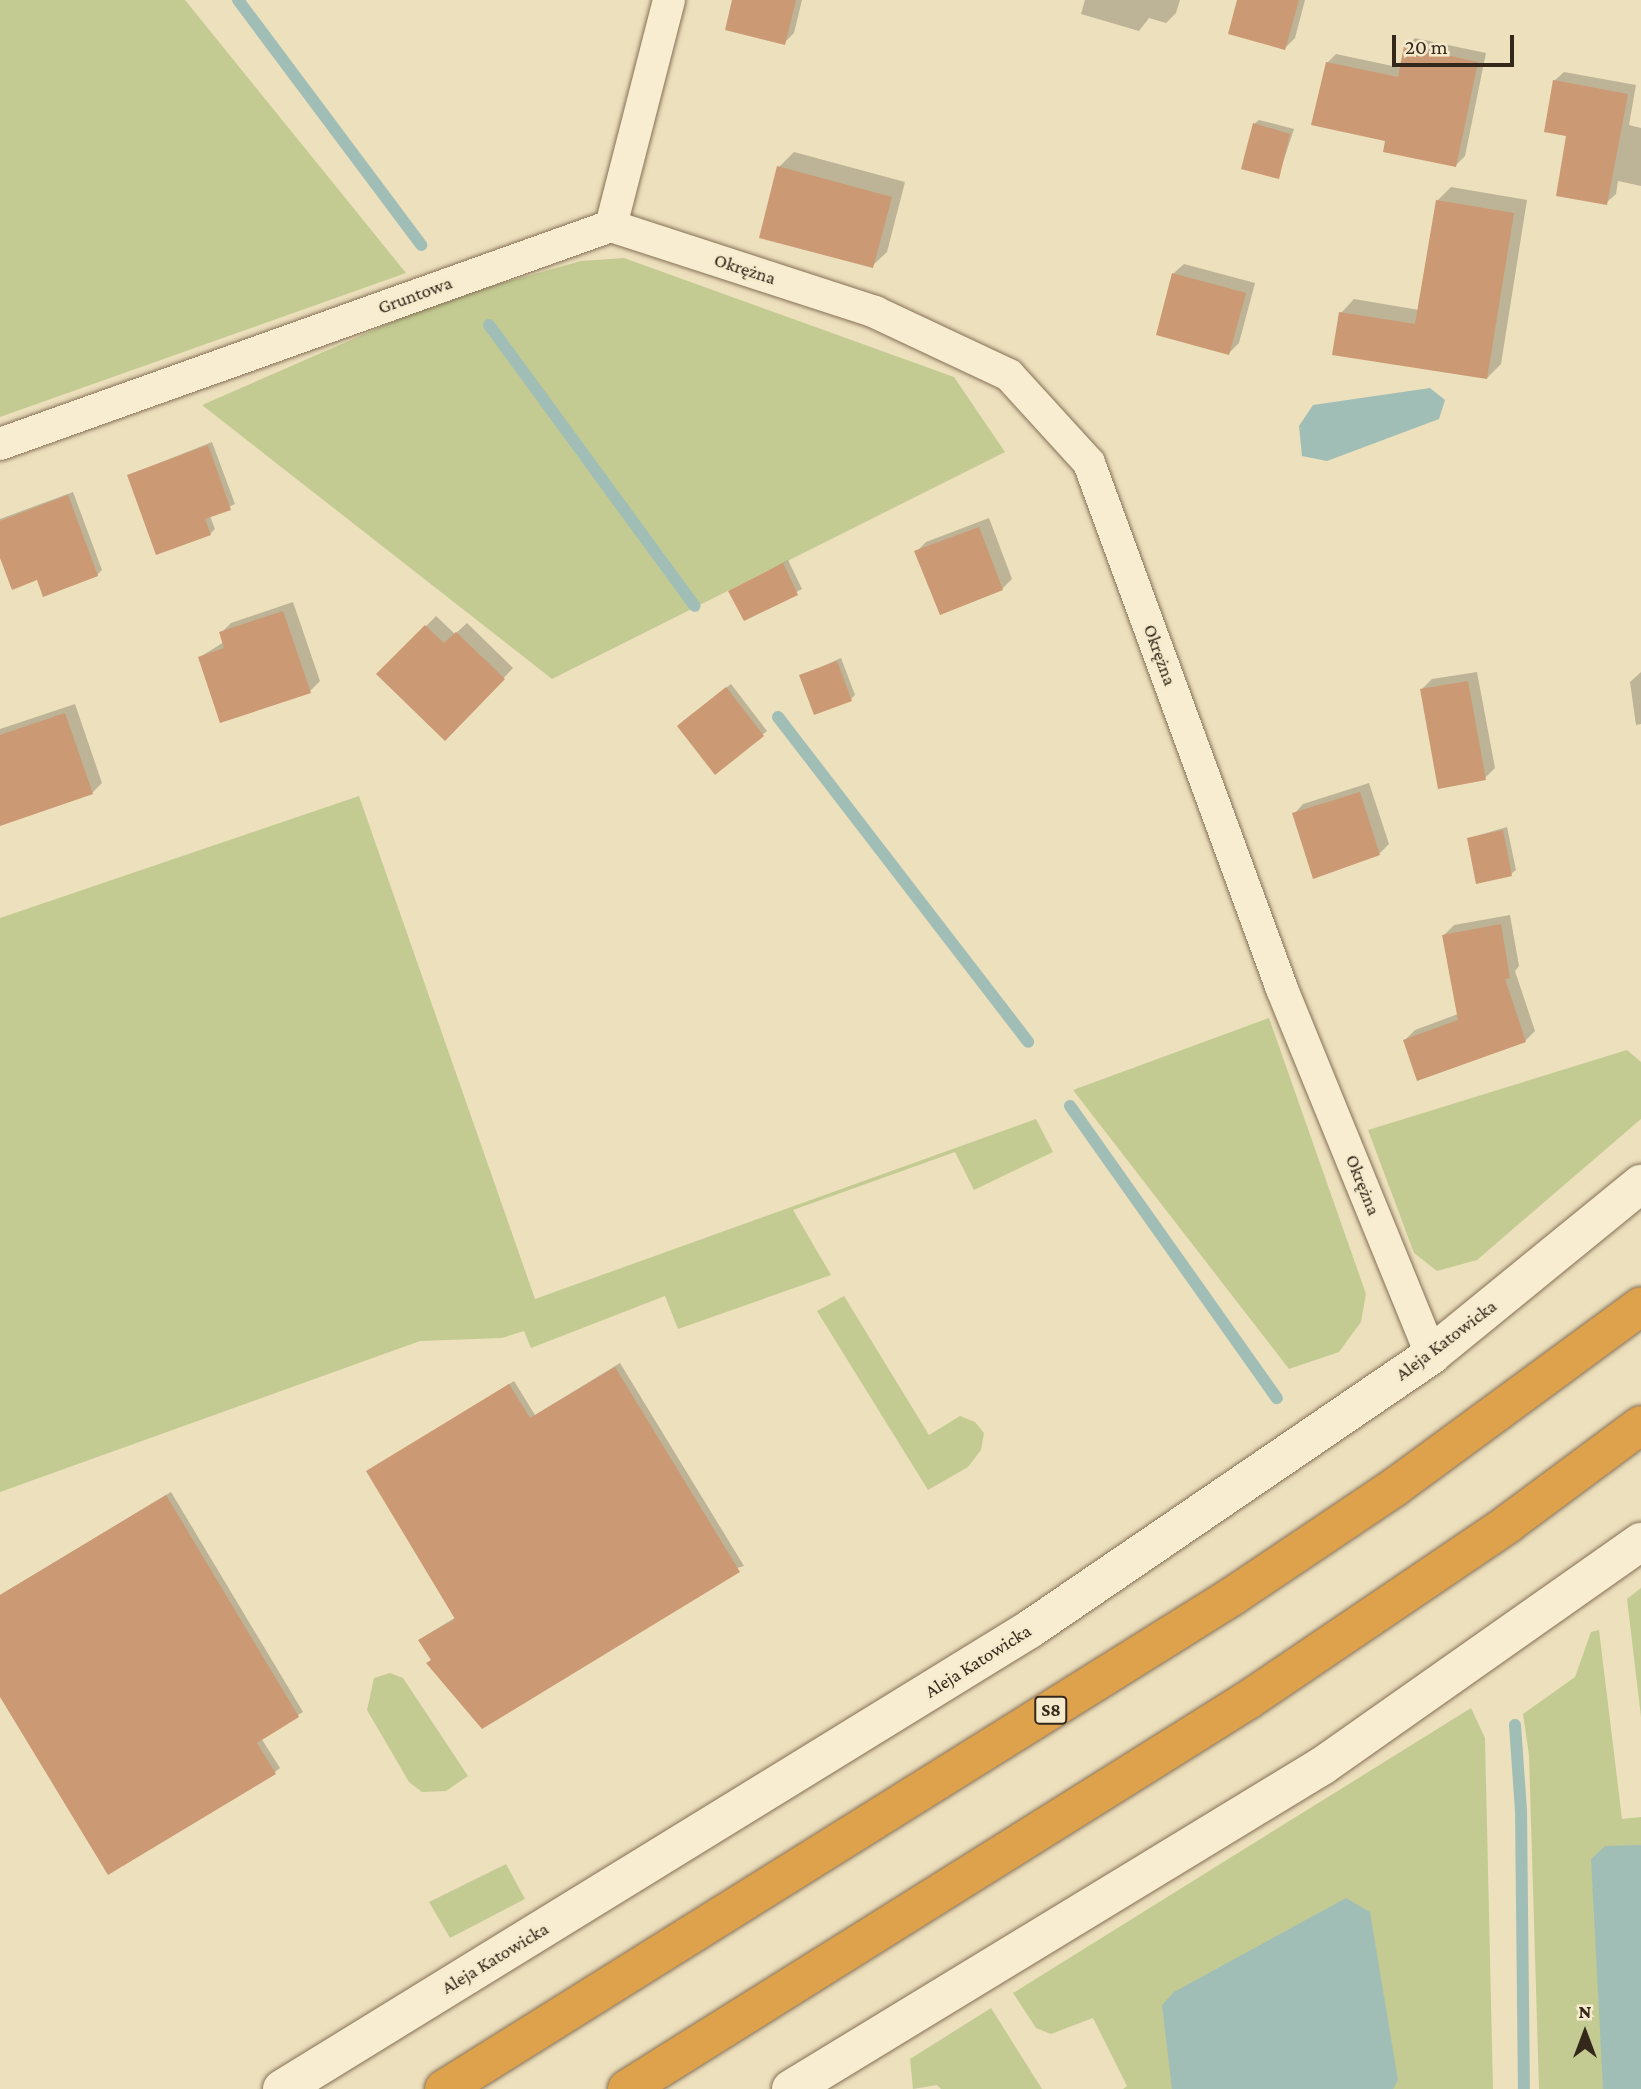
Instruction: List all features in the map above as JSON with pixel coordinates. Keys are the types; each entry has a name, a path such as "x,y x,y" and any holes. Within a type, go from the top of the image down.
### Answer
{"highway":[{"name":"S8","path":"444,2089 1233,1596 1395,1487 1641,1306"},
{"path":"627,2089 1248,1700 1509,1523 1641,1425"}],"street":[{"path":"611,226 669,0"},
{"name":"Gruntowa","path":"0,444 611,226"},
{"name":"Okrężna","path":"611,226 875,312 1009,375 1089,463 1282,989 1431,1355"},
{"name":"Aleja Katowicka","path":"282,2089 1030,1629 1431,1355 1641,1184"},
{"path":"791,2089 1322,1766 1641,1542"}],"green space":[{"path":"0,0 185,0 406,273 0,417"},
{"path":"624,258 954,377 1005,452 552,679 202,405 445,299 581,261"},
{"path":"359,796 535,1299 1036,1119 1053,1152 974,1190 955,1152 793,1210 831,1275 678,1329 665,1296 531,1348 524,1331 502,1338 420,1341 0,1492 0,918"},
{"path":"1269,1018 1366,1294 1361,1322 1339,1352 1289,1369 1073,1090"},
{"path":"1627,1050 1641,1062 1641,1119 1477,1260 1437,1271 1414,1253 1368,1130"},
{"path":"844,1296 929,1435 960,1416 975,1422 984,1433 981,1450 968,1467 928,1490 817,1311"},
{"path":"1641,1588 1641,1717 1627,1599"},
{"path":"1599,1630 1622,1819 1641,1817 1641,2089 1539,2089 1529,1755 1523,1714 1575,1677 1591,1632"},
{"path":"390,1673 403,1678 468,1776 446,1791 422,1792 409,1782 367,1710 374,1678"},
{"path":"1471,1708 1485,1738 1493,2089 1123,2089 1127,2086 1093,2018 1051,2034 1036,2028 1013,1993"},
{"path":"506,1864 525,1899 450,1938 429,1902"},
{"path":"991,2008 1042,2089 941,2089 937,2085 913,2089 910,2059"}],"water":[{"path":"1430,388 1445,400 1439,419 1327,461 1302,456 1299,426 1313,405"},
{"path":"1641,1845 1641,2089 1603,2089 1591,1859 1605,1846"},
{"path":"1346,1898 1370,1912 1398,2080 1393,2089 1172,2089 1162,2005 1174,1992"}],"building":[{"path":"732,0 796,0 785,45 725,30"},
{"path":"1237,0 1299,0 1285,50 1228,34"},
{"path":"1404,46 1478,62 1456,167 1383,152 1385,141 1311,125 1326,62 1398,77"},
{"path":"1553,80 1628,94 1607,205 1556,196 1566,136 1544,132"},
{"path":"1253,123 1290,134 1279,179 1241,169"},
{"path":"777,166 892,197 873,268 759,238"},
{"path":"1436,200 1514,213 1487,379 1332,355 1339,312 1415,324"},
{"path":"1172,273 1246,293 1229,355 1156,335"},
{"path":"208,445 231,510 205,519 211,535 156,555 127,475"},
{"path":"68,495 98,576 43,597 37,580 12,590 0,558 0,521"},
{"path":"979,527 1003,590 940,615 914,551"},
{"path":"783,563 798,595 744,621 728,591"},
{"path":"283,611 311,693 220,723 198,657 224,648 219,632"},
{"path":"425,625 444,643 456,632 505,679 445,741 376,674"},
{"path":"837,661 852,701 814,715 799,675"},
{"path":"1468,681 1486,780 1438,789 1420,689"},
{"path":"726,687 764,736 715,775 677,726"},
{"path":"65,713 93,794 0,826 0,735"},
{"path":"1360,792 1380,855 1313,879 1292,813"},
{"path":"1503,830 1512,876 1476,884 1467,838"},
{"path":"1501,924 1510,978 1505,979 1526,1042 1417,1081 1403,1040 1458,1020 1442,935"},
{"path":"615,1367 740,1572 482,1729 426,1663 431,1660 418,1640 455,1619 366,1471 509,1384 530,1418"},
{"path":"166,1495 299,1717 257,1743 276,1774 108,1875 0,1697 0,1595"}],"waterway":[{"path":"238,0 421,245"},
{"path":"489,325 695,606"},
{"path":"778,717 1028,1042"},
{"path":"1070,1106 1277,1398"},
{"path":"1515,1725 1521,1810 1524,2089"}]}
